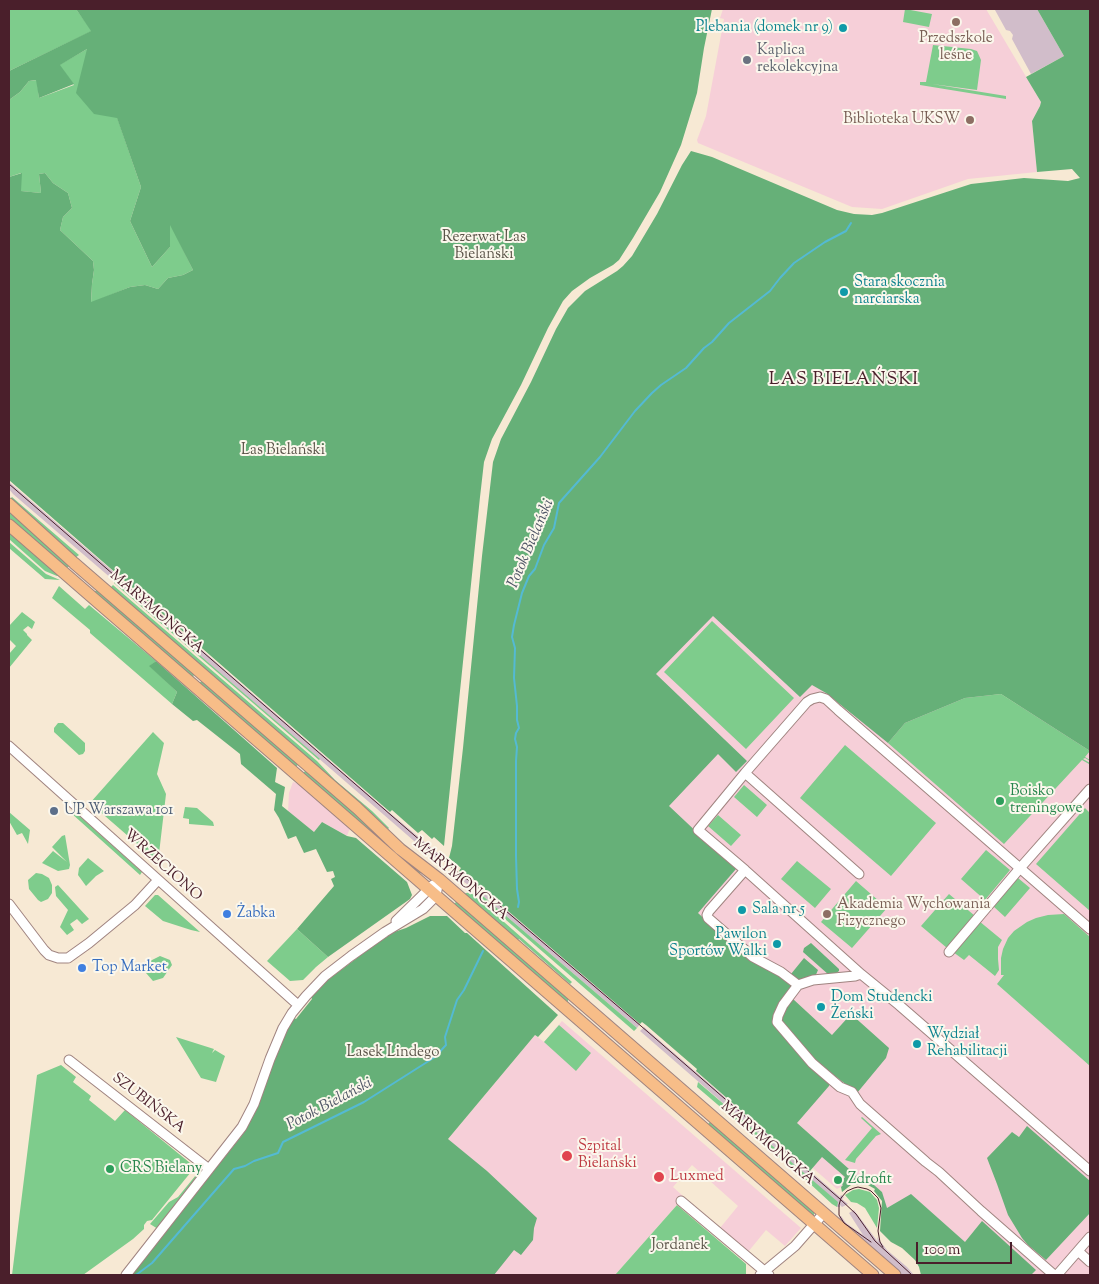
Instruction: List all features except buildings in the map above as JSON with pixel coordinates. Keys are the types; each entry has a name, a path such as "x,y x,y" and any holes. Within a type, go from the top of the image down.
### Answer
{"main road":[{"name":"MARYMONCKA","path":"9,504 97,583 357,808 400,849 439,879 896,1275"},
{"name":"MARYMONCKA","path":"9,525 873,1275"},
{"path":"88,593 97,583"},
{"path":"192,684 202,673"},
{"path":"296,774 305,763"},
{"path":"624,1058 633,1056 650,1062 653,1074 650,1082"},
{"path":"702,1126 710,1115"}],"street":[{"path":"1090,929 826,699 820,697 807,702 698,830 861,974 1090,1171"},
{"name":"WRZECIONO","path":"9,746 298,1005"},
{"path":"745,773 859,874"},
{"path":"949,952 1090,789"},
{"path":"745,870 709,910 708,918 753,957 781,972 798,985"},
{"path":"126,1275 210,1170 246,1121 257,1098 281,1033 298,1005 328,973 385,932 423,909 439,879"},
{"path":"9,904 44,950 53,957 68,958 89,944 135,905 158,880"},
{"path":"861,974 813,980 798,985 783,1005 777,1022 812,1063 840,1086 852,1092 860,1104 1056,1275 1090,1237"},
{"name":"SZUBIŃSKA","path":"69,1060 210,1170"},
{"path":"681,1201 764,1274 795,1246 824,1213"},
{"path":"1078,1251 1090,1262"}],"shaded area":[{"path":"723,9 986,9 1041,102 1032,121 1037,172 968,179 882,209 852,207 698,143 697,140 706,116 724,19 720,18"},
{"path":"1037,9 1064,56 1031,74 1012,39 1013,35 1010,31 1006,30 995,10"},
{"path":"9,482 116,574 112,579 13,494 9,489"},
{"name":"Akademia Wychowania Fizycznego","path":"642,576 1090,730 1090,1275 936,1275 884,1230 882,1192 874,1185 866,1181 837,1189 646,1023"},
{"path":"119,578 440,855 436,860 115,582"},
{"path":"293,782 301,785 350,828 347,836 322,822 314,832 288,812 289,793"},
{"path":"459,871 640,1024 637,1028 477,891 457,877"},
{"name":"Szpital Bielański","path":"562,1021 801,1228 785,1246 766,1230 748,1252 720,1228 738,1206 692,1165 673,1187 684,1197 615,1275 429,1275 448,1139 535,1035 544,1042"},
{"path":"644,1027 840,1197 841,1195 844,1197 842,1199 848,1204 837,1207 837,1202 640,1031"},
{"path":"854,1210 878,1242 877,1237 887,1250 914,1275 902,1275 841,1221 839,1217 841,1216 846,1223 863,1235 849,1213"}],"green space":[{"path":"9,9 76,9 92,31 9,71"},
{"name":"Las Bielański","path":"76,9 712,9 697,93 681,145 660,192 619,260 572,291 563,301 492,439 484,462 444,846 422,830 418,833 392,810 390,812 9,480 9,177 22,173 21,191 41,193 39,174 45,173 53,183 68,193 72,208 63,217 60,230 93,261 91,302 130,287 145,285 158,289 168,278 183,275 193,270 170,225 170,247 152,267 130,221 141,187 117,118 94,114 76,93 87,49 60,65 74,84 39,98 36,80 29,81 20,92 9,100 9,71 91,31"},
{"path":"905,9 932,14 929,27 903,22"},
{"name":"Las Bielański","path":"1037,9 1090,9 1090,751 1001,694 965,698 905,723 888,743 826,693 812,685 800,697 713,616 656,674 747,761 736,772 718,754 669,806 736,869 698,913 747,958 769,968 793,986 774,1021 830,1083 797,1123 858,1177 856,1181 866,1181 882,1192 887,1208 911,1194 965,1242 982,1221 1036,1270 1031,1275 921,1275 915,1260 880,1231 882,1201 874,1191 875,1189 868,1185 859,1184 851,1185 842,1192 841,1187 843,1185 840,1183 845,1177 822,1157 810,1171 646,1025 642,1022 640,1024 459,871 461,868 449,858 463,748 493,462 501,439 568,308 585,291 617,271 632,256 691,151 712,157 837,210 854,214 872,215 882,213 971,184 1024,178 1068,181 1080,178 1072,169 1037,172 1032,121 1041,102 1026,77 1064,56"},
{"path":"933,45 971,49 977,51 981,60 977,90 932,84 1006,96 1006,99 920,85 920,82 926,82"},
{"path":"87,49 94,113 117,117 141,187 130,221 152,267 170,247 170,223 193,270 183,275 168,278 158,289 145,285 130,287 91,303 93,261 60,230 63,217 72,208 68,193 53,183 45,173 39,174 41,193 20,191 21,173 9,177 9,100 20,92 29,81 37,80 39,98 74,85 59,65"},
{"path":"12,497 79,555 75,558 10,499"},
{"path":"9,511 71,564 66,569 9,520"},
{"path":"9,531 61,575 57,576 45,571 9,539"},
{"path":"9,542 46,574 60,580 45,579 9,548"},
{"path":"115,582 320,759 114,583"},
{"path":"113,585 317,761 335,780 389,828 123,600 111,587"},
{"path":"59,586 85,609 89,605 156,661 150,666 177,692 172,704 52,598"},
{"path":"98,590 194,674 193,678 93,592"},
{"path":"22,612 35,622 32,629 28,626 23,630 32,640 9,668 9,654 16,646 9,639 9,626"},
{"path":"712,621 794,698 746,749 664,672"},
{"path":"156,661 277,768 275,782 285,787 282,806 314,832 322,822 347,836 356,838 407,882 412,895 410,899 328,957 297,929 334,886 331,879 335,877 333,871 327,872 316,849 304,853 296,836 288,839 274,810 276,794 241,764 240,754 197,720 193,721 172,704 177,692 149,666"},
{"path":"203,681 298,764 297,766 198,683"},
{"name":"Boisko treningowe","path":"1001,694 1090,751 1085,757 1090,761 1085,758 1083,759 1090,763 1090,767 1089,764 1082,760 1004,844 888,743 905,723 965,698"},
{"path":"58,723 63,723 85,743 83,754 79,755 54,732 54,728"},
{"path":"153,732 164,743 157,774 166,794 158,862 90,803"},
{"path":"845,745 936,823 891,876 800,798"},
{"path":"307,770 422,871 419,875 304,774"},
{"path":"744,785 767,805 757,817 734,797"},
{"path":"185,807 197,808 213,822 214,826 189,824 189,819 183,818"},
{"path":"1085,808 1090,813 1090,911 1036,864"},
{"path":"9,812 30,830 28,844 22,833 17,835 9,821"},
{"path":"71,813 76,813 142,872 140,875"},
{"path":"718,815 741,835 731,846 708,826"},
{"path":"65,835 70,865 69,869 58,871 42,863 53,851 67,862 52,847"},
{"path":"986,850 1010,870 985,900 961,879"},
{"path":"88,858 104,871 86,886 78,875 79,868"},
{"path":"797,861 831,889 815,908 781,879"},
{"path":"36,873 49,878 52,885 52,893 48,899 41,902 29,889 28,880"},
{"path":"1018,878 1030,888 1005,917 993,906"},
{"path":"856,881 887,908 852,948 821,922"},
{"path":"58,885 89,919 82,924 77,919 70,924 74,930 67,935 60,927 68,910 56,896 55,887"},
{"path":"468,885 477,891 637,1028 634,1031"},
{"path":"470,892 572,982 570,984 519,939 516,941 463,894"},
{"path":"949,894 975,916 947,948 921,926"},
{"path":"155,895 158,895 200,932 163,921 145,906"},
{"path":"457,901 568,998 568,1002 566,1003 453,905"},
{"path":"1064,914 1090,937 1090,1066 997,984 1004,975 1001,975 1003,949 1014,931 1036,918"},
{"name":"Lasek Lindego","path":"430,916 447,916 558,1015 538,1037 535,1035 448,1139 487,1171 537,1218 533,1240 521,1255 514,1250 494,1275 130,1275 243,1134 255,1111 288,1029 294,1018 296,1019 312,999 311,997 329,979 373,946 394,932"},
{"path":"979,921 1002,940 998,947 999,970 995,976 969,955 964,960 953,952"},
{"path":"297,929 328,957 303,980 290,981 267,961"},
{"path":"811,943 839,971 829,975 803,952 804,948"},
{"path":"160,956 170,960 172,965 163,978 153,981 143,968 146,963"},
{"path":"804,958 818,970 815,977 802,982 791,974"},
{"path":"793,999 832,1035 851,1014 889,1048 886,1058 857,1093 812,1058 781,1021 788,1003"},
{"path":"559,1025 591,1053 576,1071 544,1042"},
{"path":"176,1037 214,1049 212,1053 215,1050 225,1056 216,1082 201,1078"},
{"name":"CRS Bielany","path":"61,1065 76,1077 73,1082 91,1096 89,1100 115,1121 125,1110 195,1167 152,1220 147,1221 144,1229 83,1275 12,1275 37,1075"},
{"path":"698,1082 838,1202 837,1207 697,1087"},
{"path":"862,1117 881,1134 876,1136 856,1159 855,1163 845,1160 872,1128"},
{"path":"713,1121 814,1211 814,1215 812,1216 707,1125"},
{"path":"1027,1126 1090,1181 1090,1213 1046,1260 1022,1238 1008,1215 987,1158 1012,1132 1019,1137"},
{"path":"196,1175 198,1177 158,1229 150,1224 169,1202 178,1197"},
{"path":"859,1189 870,1192 877,1200 879,1208 877,1228 865,1208 851,1202 845,1195"},
{"name":"Jordanek","path":"677,1205 746,1264 746,1275 615,1275"}],"waterway":[{"name":"Potok Bielański","path":"518,907 516,856 517,747 515,739 519,728 514,678 515,648 512,637 522,593 554,528 559,503 600,457 635,411 652,393 686,368 729,323 770,291 794,263 825,242 846,231 851,223"},
{"name":"Potok Bielański","path":"136,1275 152,1263 234,1169 278,1153 283,1142 364,1102 435,1057 446,1045 445,1037 457,1000 483,951"}],"tram line":[{"path":"9,484 452,868 479,888 648,1032 840,1199 856,1214 875,1241 912,1275"},
{"path":"871,1242 844,1223 839,1215 841,1198 847,1191 854,1188 867,1189 878,1198 881,1208 878,1231 883,1247"}],"place":[{"name":"Przedszkole leśne","path":"956,22"},
{"name":"Plebania (domek nr 9)","path":"843,28"},
{"name":"Kaplica rekolekcyjna","path":"747,60"},
{"name":"Biblioteka UKSW","path":"970,120"},
{"name":"Stara skocznia narciarska","path":"844,292"},
{"name":"Boisko treningowe","path":"1000,801"},
{"name":"UP Warszawa 101","path":"54,811"},
{"name":"Sala nr 5","path":"742,910"},
{"name":"Żabka","path":"227,914"},
{"name":"Akademia Wychowania Fizycznego","path":"827,914"},
{"name":"Pawilon Sportów Walki","path":"777,944"},
{"name":"Top Market","path":"82,968"},
{"name":"Dom Studencki Żeński","path":"821,1007"},
{"name":"Wydział Rehabilitacji","path":"917,1044"},
{"name":"Szpital Bielański","path":"567,1156"},
{"name":"CRS Bielany","path":"110,1169"},
{"name":"Luxmed","path":"659,1177"},
{"name":"Zdrofit","path":"838,1180"}],"district":[{"name":"LAS BIELAŃSKI","path":"844,381"}],"park label":[{"name":"Rezerwat Las Bielański","path":"484,246"}]}
